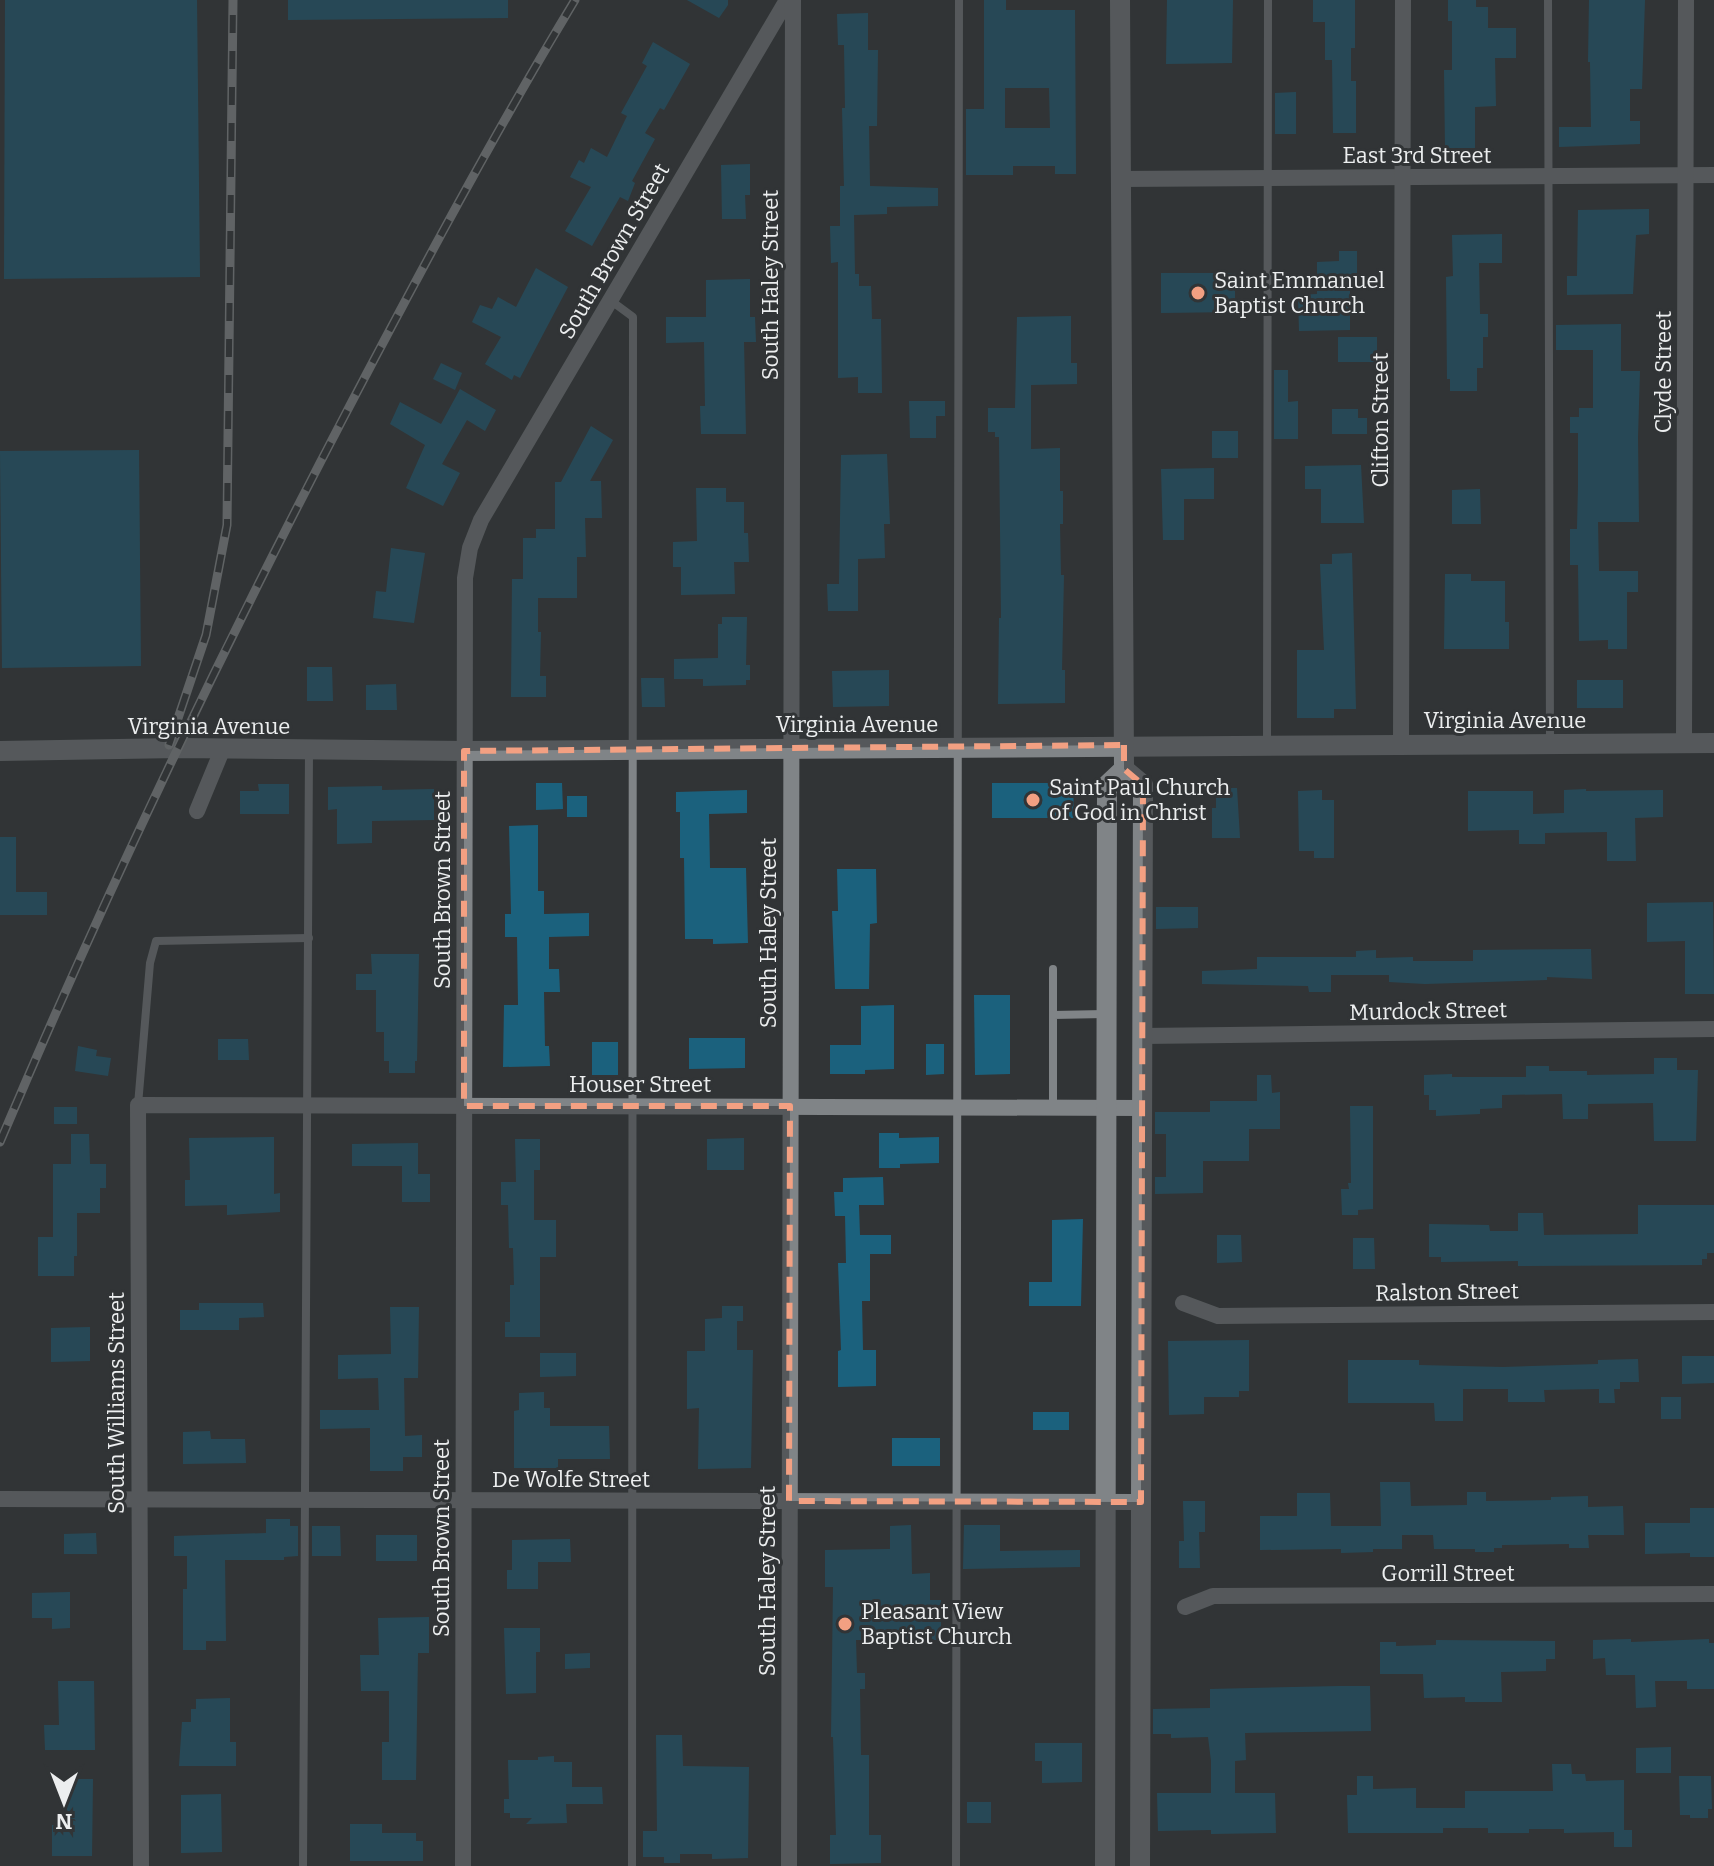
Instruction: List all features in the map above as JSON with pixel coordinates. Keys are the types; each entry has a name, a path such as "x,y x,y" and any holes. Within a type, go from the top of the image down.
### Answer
{"street":[{"name":"South Brown Street","path":"463,1866 464,751 465,578 470,548 481,520 787,0"},
{"name":"South Haley Street","path":"789,1866 793,0"},
{"path":"1105,1866 1107,785 1124,769 1120,0"},
{"name":"Clifton Street","path":"1401,745 1403,0"},
{"name":"Clyde Street","path":"1684,743 1686,0"},
{"name":"East 3rd Street","path":"1120,179 1714,175"},
{"name":"Virginia Avenue","path":"0,751 1714,743"},
{"path":"197,811 223,748"},
{"path":"1124,769 1143,785 1140,1866"},
{"name":"Murdock Street","path":"1142,1036 1714,1029"},
{"name":"Houser Street","path":"138,1105 1142,1108"},
{"name":"South Williams Street","path":"138,1105 141,1866"},
{"name":"Ralston Street","path":"1183,1303 1218,1316 1714,1312"},
{"name":"De Wolfe Street","path":"0,1499 1141,1502"},
{"name":"Gorrill Street","path":"1185,1607 1213,1596 1714,1594"}],"lane":[{"path":"956,1866 959,0"},
{"path":"1267,745 1268,0"},
{"path":"1548,0 1546,176 1550,744"},
{"path":"610,300 633,317 632,1866"},
{"path":"303,1866 309,750"},
{"name":"South Williams Street","path":"138,1105 150,963 156,941 309,938"},
{"path":"1053,969 1053,1107"},
{"path":"1053,1015 1106,1014"}],"highlighted area":[{"path":"1124,745 1124,769 1143,785 1141,1502 789,1501 790,1106 464,1106 464,751"}],"building":[{"path":"5,0 197,0 200,277 4,279"},
{"path":"288,0 508,0 508,18 288,20"},
{"path":"687,0 728,0 728,5 719,18"},
{"path":"984,0 1006,0 1006,10 1075,10 1076,174 1055,174 1055,166 1013,166 1013,175 966,175 966,109 984,109","holes":["1005,88 1049,88 1050,128 1005,128"]},
{"path":"1167,0 1233,0 1232,63 1166,64"},
{"path":"1313,0 1355,0 1351,81 1356,81 1356,133 1333,133 1332,60 1325,60 1325,22 1313,22"},
{"path":"1448,0 1476,0 1476,7 1488,7 1488,28 1516,28 1516,58 1495,58 1496,106 1475,107 1475,148 1445,148 1444,70 1452,70 1452,21 1448,21"},
{"path":"1589,0 1645,0 1642,89 1630,89 1630,121 1640,121 1640,144 1559,147 1559,127 1591,127"},
{"path":"868,13 868,50 878,50 877,126 869,126 870,186 938,188 938,206 887,207 887,214 854,215 855,274 859,274 859,286 871,286 872,319 881,319 882,393 858,393 858,377 838,378 838,262 831,263 830,226 840,226 840,186 844,186 844,45 838,45 837,14"},
{"path":"653,42 690,64 664,110 660,108 645,133 655,139 632,181 635,183 628,201 620,197 592,246 565,231 591,187 570,177 579,160 584,163 591,148 607,157 627,116 621,113 647,66 642,63"},
{"path":"1296,92 1296,134 1275,134 1275,93"},
{"path":"750,164 750,195 745,195 746,219 722,219 721,165"},
{"path":"1649,209 1649,234 1636,235 1633,294 1567,295 1567,276 1577,276 1578,210"},
{"path":"1502,234 1502,263 1479,263 1480,314 1488,314 1488,337 1483,337 1483,368 1477,368 1477,391 1450,391 1450,379 1447,379 1446,277 1453,276 1452,235"},
{"path":"1339,251 1357,251 1357,286 1350,286 1350,330 1299,331 1298,295 1317,294 1317,262 1339,261"},
{"path":"536,268 568,287 520,378 514,375 512,380 485,364 501,337 472,322 480,305 492,309 498,297 516,307"},
{"name":"Saint Emmanuel Baptist Church","path":"1161,273 1235,273 1235,312 1161,313"},
{"path":"750,279 750,317 755,317 756,342 744,342 746,434 701,434 700,406 705,406 704,342 666,343 666,317 706,317 706,280"},
{"path":"1071,316 1071,363 1077,363 1077,384 1031,385 1031,449 1060,448 1065,703 998,704 1001,618 999,437 995,437 995,432 988,432 988,408 1015,408 1017,317"},
{"path":"1621,324 1621,371 1640,371 1639,522 1598,522 1599,571 1638,571 1638,592 1627,592 1627,649 1608,649 1608,640 1579,641 1578,565 1570,565 1570,529 1577,529 1578,433 1570,433 1570,417 1579,417 1579,408 1593,408 1593,350 1556,350 1556,325"},
{"path":"1338,337 1377,337 1377,362 1338,362"},
{"path":"441,363 462,373 455,390 433,379"},
{"path":"1274,370 1288,370 1288,402 1298,401 1298,439 1274,439"},
{"path":"460,389 496,410 485,431 467,420 442,464 460,473 443,506 406,488 425,445 390,424 400,402 441,424"},
{"path":"909,401 945,401 945,416 936,416 936,438 910,438"},
{"path":"1332,409 1358,409 1358,418 1367,418 1367,434 1332,434"},
{"path":"591,426 613,440 590,481 601,481 602,518 585,518 586,557 577,557 577,598 538,598 540,676 546,676 546,697 511,697 512,579 523,579 523,538 536,538 536,529 555,529 555,482 561,482"},
{"path":"1212,431 1238,431 1238,458 1212,458"},
{"path":"139,450 141,666 2,668 0,451"},
{"path":"887,454 890,524 884,524 885,558 858,559 858,611 828,611 827,584 839,584 841,455"},
{"path":"1361,465 1364,523 1321,523 1321,489 1305,489 1305,466"},
{"path":"1214,468 1214,499 1184,499 1184,540 1163,540 1161,469"},
{"path":"696,488 726,488 726,502 744,502 744,533 748,533 749,562 734,562 735,594 681,595 681,567 673,567 673,542 697,541"},
{"path":"1480,489 1481,524 1452,524 1452,490"},
{"path":"391,548 425,553 414,623 373,618 376,591 386,592"},
{"path":"1352,553 1356,709 1334,709 1334,718 1297,718 1297,650 1324,650 1320,564 1332,564 1332,554"},
{"path":"1445,574 1471,574 1471,581 1505,581 1505,622 1509,622 1509,649 1444,649"},
{"path":"722,617 747,617 746,665 750,665 750,680 746,680 746,685 703,686 703,679 674,679 674,659 718,658 718,624 722,624"},
{"path":"307,667 332,667 333,701 307,701"},
{"path":"889,670 889,706 833,707 832,671"},
{"path":"641,678 664,678 665,707 642,707"},
{"path":"1577,680 1623,680 1623,708 1577,708"},
{"path":"396,684 397,710 366,710 366,685"},
{"path":"536,783 562,783 563,809 536,810"},
{"name":"Saint Paul Church of God in Christ","path":"992,783 1073,783 1074,818 992,818"},
{"path":"258,784 289,784 289,814 240,814 240,791 259,791"},
{"path":"382,786 382,790 434,789 434,820 372,821 372,843 337,844 337,809 328,810 328,787"},
{"path":"1216,788 1237,788 1240,838 1212,838"},
{"path":"747,790 747,813 709,814 710,868 746,868 748,943 713,944 713,939 685,939 684,858 680,858 680,812 676,812 676,792"},
{"path":"1322,790 1322,800 1334,800 1334,858 1314,858 1314,851 1299,851 1298,791"},
{"path":"1564,790 1663,790 1663,817 1635,818 1636,861 1607,861 1607,832 1545,833 1545,844 1519,844 1519,830 1468,831 1468,791 1533,791 1533,814 1564,813"},
{"path":"567,796 587,796 587,817 567,817"},
{"path":"538,825 538,891 544,891 544,914 589,913 589,936 549,937 549,969 559,969 560,992 544,992 545,1046 549,1046 550,1066 503,1067 504,1005 518,1005 517,937 505,937 505,914 511,914 509,826"},
{"path":"0,837 16,837 16,892 47,892 47,915 0,915"},
{"path":"837,869 876,869 877,923 870,924 869,989 835,989 832,911 838,911"},
{"path":"1713,902 1714,994 1685,994 1685,941 1647,942 1647,903"},
{"path":"1156,907 1198,907 1198,928 1156,929"},
{"path":"1591,949 1592,979 1547,977 1547,980 1425,984 1389,982 1389,975 1331,975 1331,992 1309,992 1308,986 1202,984 1202,971 1257,969 1257,957 1356,957 1356,951 1376,950 1376,958 1473,961 1473,950"},
{"path":"371,954 419,954 415,1073 389,1073 389,1061 384,1061 384,1032 376,1032 376,990 356,990 356,974 372,974"},
{"path":"974,995 1010,995 1010,1074 975,1075"},
{"path":"894,1005 894,1069 865,1070 865,1074 830,1074 830,1045 861,1045 861,1006"},
{"path":"689,1038 745,1038 745,1068 689,1069"},
{"path":"218,1039 248,1039 249,1060 218,1060"},
{"path":"592,1042 618,1042 618,1075 592,1075"},
{"path":"926,1044 944,1044 944,1074 926,1075"},
{"path":"78,1046 97,1050 96,1056 111,1058 108,1076 75,1071"},
{"path":"1654,1058 1677,1058 1677,1070 1698,1070 1696,1141 1654,1141 1653,1103 1588,1104 1588,1119 1563,1119 1562,1094 1502,1095 1502,1108 1480,1109 1480,1114 1436,1116 1436,1110 1429,1110 1429,1095 1424,1095 1424,1075 1526,1077 1526,1066 1549,1066 1549,1071 1587,1071 1587,1075 1654,1074"},
{"path":"1257,1075 1271,1075 1272,1093 1280,1092 1280,1129 1249,1129 1249,1161 1203,1161 1203,1193 1155,1194 1155,1177 1166,1177 1166,1134 1155,1134 1155,1112 1210,1112 1210,1101 1257,1101"},
{"path":"1350,1106 1373,1106 1373,1209 1358,1210 1358,1215 1342,1215 1341,1189 1349,1189 1348,1183 1351,1183"},
{"path":"54,1107 77,1107 77,1124 54,1124"},
{"path":"879,1133 899,1133 899,1138 939,1137 939,1163 879,1168"},
{"path":"71,1134 89,1134 90,1164 106,1164 106,1188 100,1188 100,1213 77,1213 74,1276 38,1276 38,1237 53,1237 53,1164 71,1164"},
{"path":"274,1137 274,1194 280,1193 280,1212 227,1215 227,1205 185,1206 185,1180 190,1180 189,1138"},
{"path":"744,1138 744,1170 707,1170 707,1139"},
{"path":"515,1139 540,1139 540,1170 534,1170 534,1220 556,1220 556,1257 540,1257 540,1337 505,1337 505,1322 510,1322 510,1285 514,1285 508,1205 501,1205 501,1182 516,1182"},
{"path":"418,1143 418,1174 430,1174 430,1202 402,1202 402,1166 352,1166 352,1144"},
{"path":"883,1177 884,1205 859,1205 860,1235 891,1235 891,1254 870,1254 870,1301 862,1301 863,1350 876,1350 876,1386 838,1387 838,1351 841,1350 838,1263 846,1263 845,1216 835,1216 834,1192 843,1192 843,1178"},
{"path":"1638,1205 1714,1205 1714,1253 1707,1253 1702,1265 1518,1266 1518,1261 1441,1262 1441,1257 1429,1257 1429,1224 1489,1225 1490,1231 1518,1231 1518,1213 1543,1213 1544,1235 1638,1234"},
{"path":"1083,1219 1081,1306 1029,1306 1029,1282 1052,1282 1052,1220"},
{"path":"1217,1235 1241,1235 1242,1262 1217,1263"},
{"path":"1353,1238 1374,1238 1375,1269 1353,1269"},
{"path":"199,1303 263,1303 264,1317 239,1318 239,1330 180,1330 180,1310 199,1310"},
{"path":"722,1306 743,1306 743,1321 737,1321 737,1350 753,1350 751,1468 698,1469 699,1408 687,1409 687,1351 705,1351 705,1319 722,1318"},
{"path":"390,1307 419,1307 418,1378 404,1378 405,1436 422,1435 422,1457 403,1457 403,1471 370,1471 370,1428 320,1429 320,1410 379,1410 378,1378 338,1379 338,1355 391,1354"},
{"path":"90,1327 90,1361 51,1362 51,1328"},
{"path":"1249,1340 1249,1391 1239,1391 1239,1397 1204,1397 1204,1414 1169,1415 1168,1341"},
{"path":"540,1353 576,1353 576,1376 540,1377"},
{"path":"1682,1356 1714,1356 1714,1383 1682,1384"},
{"path":"1638,1359 1639,1382 1620,1382 1620,1389 1614,1389 1615,1403 1599,1403 1599,1389 1544,1390 1545,1402 1508,1402 1508,1389 1463,1389 1463,1421 1435,1421 1434,1403 1348,1403 1348,1360 1419,1360 1419,1365 1503,1367 1598,1364 1598,1360"},
{"path":"544,1392 544,1408 550,1408 550,1426 609,1426 610,1459 558,1459 558,1468 514,1468 514,1411 519,1410 519,1393"},
{"path":"1661,1397 1681,1397 1681,1419 1661,1419"},
{"path":"1033,1412 1069,1412 1069,1430 1033,1430"},
{"path":"210,1431 211,1439 245,1439 246,1463 183,1464 183,1432"},
{"path":"892,1438 940,1438 940,1466 892,1466"},
{"path":"1380,1482 1410,1482 1411,1506 1467,1505 1467,1492 1486,1492 1486,1501 1588,1496 1588,1507 1623,1506 1624,1535 1588,1535 1589,1548 1569,1548 1569,1544 1502,1545 1502,1548 1494,1548 1494,1552 1434,1549 1433,1535 1402,1535 1402,1549 1373,1549 1373,1552 1341,1553 1341,1549 1260,1550 1260,1516 1297,1516 1297,1493 1330,1493 1331,1526 1381,1526"},
{"path":"1183,1501 1205,1501 1205,1532 1199,1532 1200,1568 1179,1568 1179,1541 1184,1541"},
{"path":"1690,1508 1714,1508 1714,1557 1690,1557 1690,1553 1645,1554 1645,1523 1690,1523"},
{"path":"266,1519 290,1519 290,1526 298,1526 298,1556 284,1557 284,1560 225,1560 226,1641 206,1641 206,1650 183,1650 183,1589 187,1589 187,1556 174,1556 174,1536 266,1533"},
{"path":"911,1525 912,1574 930,1573 930,1600 941,1600 941,1640 856,1640 857,1673 865,1673 865,1689 860,1689 861,1755 869,1755 869,1835 881,1835 881,1863 830,1864 830,1835 836,1835 831,1737 833,1587 825,1587 825,1550 890,1549 890,1526"},
{"path":"964,1525 1000,1525 1000,1551 1080,1550 1080,1567 963,1569"},
{"path":"312,1526 340,1526 341,1556 312,1556"},
{"path":"96,1533 97,1554 64,1554 64,1534"},
{"path":"376,1535 417,1535 417,1561 376,1561"},
{"path":"570,1539 571,1562 538,1562 538,1589 507,1589 507,1570 512,1570 512,1540"},
{"path":"70,1592 70,1628 52,1629 52,1618 32,1618 32,1593"},
{"path":"429,1617 429,1653 418,1653 416,1780 382,1780 382,1742 389,1742 389,1691 361,1691 360,1655 379,1655 378,1618"},
{"path":"504,1628 540,1628 540,1652 536,1652 536,1693 506,1694"},
{"path":"1631,1639 1631,1642 1709,1639 1709,1643 1714,1643 1714,1689 1687,1689 1687,1681 1655,1681 1656,1707 1636,1708 1635,1675 1606,1675 1605,1658 1593,1659 1593,1640"},
{"path":"1436,1640 1555,1641 1555,1659 1546,1659 1546,1671 1501,1672 1502,1702 1465,1702 1465,1697 1424,1698 1423,1674 1380,1674 1380,1642 1396,1642 1396,1646 1436,1645"},
{"path":"590,1653 590,1668 565,1669 565,1654"},
{"path":"58,1681 94,1681 95,1750 45,1750 44,1725 59,1725"},
{"path":"1370,1686 1371,1731 1245,1733 1246,1760 1235,1761 1235,1793 1275,1793 1276,1833 1158,1831 1157,1793 1211,1793 1211,1761 1208,1737 1171,1738 1171,1734 1153,1734 1153,1709 1210,1708 1210,1689"},
{"path":"230,1698 230,1742 236,1742 236,1766 179,1766 182,1722 191,1722 191,1709 196,1709 196,1699"},
{"path":"656,1735 682,1735 683,1766 749,1767 748,1858 712,1859 712,1854 680,1854 680,1863 664,1863 664,1857 643,1857 643,1831 657,1831"},
{"path":"1035,1743 1082,1743 1082,1782 1042,1783 1042,1761 1035,1761"},
{"path":"1671,1747 1671,1773 1636,1773 1636,1748"},
{"path":"554,1756 554,1762 572,1762 572,1787 602,1787 603,1804 566,1804 567,1823 526,1824 532,1818 510,1818 510,1813 504,1813 504,1799 509,1799 508,1760 538,1760 538,1757"},
{"path":"1552,1764 1571,1764 1572,1774 1585,1774 1586,1781 1624,1780 1624,1830 1632,1830 1632,1847 1614,1847 1614,1832 1564,1833 1564,1829 1529,1829 1529,1833 1488,1833 1488,1828 1443,1828 1443,1833 1348,1833 1347,1795 1357,1795 1357,1776 1373,1776 1373,1789 1416,1788 1416,1808 1465,1808 1465,1791 1553,1791"},
{"path":"1679,1776 1711,1776 1712,1809 1708,1809 1708,1818 1680,1815"},
{"path":"64,1779 93,1779 92,1856 52,1856 52,1825 65,1825"},
{"path":"221,1794 222,1852 181,1853 181,1795"},
{"path":"967,1802 991,1802 991,1823 967,1823"},
{"path":"350,1824 382,1824 382,1833 416,1833 416,1841 423,1841 423,1861 350,1861"}],"railway":[{"path":"169,745 206,635 227,525 233,0"},
{"path":"0,1142 123,865 255,591 430,255 575,0"}],"place":[{"name":"Saint Emmanuel Baptist Church","path":"1198,293"},
{"name":"Saint Paul Church of God in Christ","path":"1033,800"},
{"name":"Pleasant View Baptist Church","path":"845,1624"}]}
